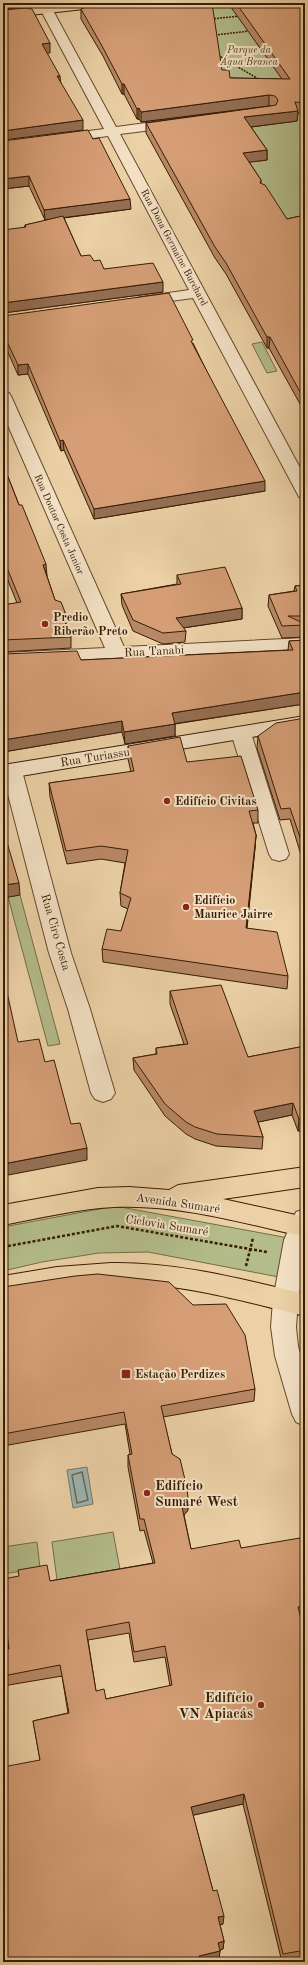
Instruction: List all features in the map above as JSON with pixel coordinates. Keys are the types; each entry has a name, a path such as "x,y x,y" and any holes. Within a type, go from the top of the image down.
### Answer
{"main road":[{"path":"3,14 45,6 102,3"},
{"path":"156,1198 305,1176"},
{"name":"Avenida Sumaré","path":"3,1215 97,1200 128,1197 156,1198 303,1224"},
{"path":"3,1287 34,1281 91,1275 147,1274 196,1280 295,1303"}],"street":[{"name":"Rua Dona Germaine Burchard","path":"45,6 305,493"},
{"path":"3,146 192,121"},
{"path":"128,302 199,293"},
{"name":"Rua Doutor Costa Junior","path":"3,396 118,653"},
{"name":"Rua Tanabi","path":"3,659 305,644"},
{"name":"Rua Turiassu","path":"7,771 305,722"},
{"path":"241,733 279,854"},
{"name":"Rua Ciro Costa","path":"7,771 60,953 79,1009 103,1093"},
{"path":"303,1224 293,1257 295,1303 285,1338 290,1366 305,1414"}],"path":[{"path":"206,20 244,16"},
{"path":"211,36 250,31"},
{"path":"216,54 262,81"},
{"name":"Ciclovia Sumaré","path":"3,1247 117,1226 251,1248 293,1257"},
{"path":"245,1269 255,1232"}],"green space":[{"name":"Parque da Água Branca","path":"166,3 305,3 305,250 216,123 283,102 209,112"},
{"path":"262,342 277,371 267,373 252,344"},
{"path":"20,895 60,1044 48,1046 8,897"},
{"path":"115,1206 305,1241 305,1282 148,1252 99,1253 42,1262 3,1271 3,1227"},
{"path":"113,1532 120,1569 57,1580 52,1542"},
{"path":"37,1542 40,1568 3,1574 3,1547"}],"water":[{"path":"87,1467 93,1504 73,1508 67,1470"}],"building":[{"path":"96,3 212,3 222,70 229,70 230,78 290,79 236,3 305,3 305,103 295,102 298,111 244,117 267,150 243,153 261,180 260,183 265,185 287,219 305,215 305,401 270,337 267,337 226,263 215,247 146,123 276,105 278,100 275,96 269,95 141,112 139,108 137,109 124,84 122,84 81,9"},
{"path":"26,8 32,9 50,43 42,44 60,76 57,76 83,120 3,131 3,10"},
{"path":"88,130 93,139 99,138 130,199 44,210 29,176 3,179 3,141"},
{"path":"63,216 81,256 90,255 94,261 100,260 104,269 153,263 163,282 3,303 3,230 26,227 25,225"},
{"path":"169,293 193,340 191,341 265,481 94,509 63,440 60,441 28,364 18,365 3,333 3,328 6,328 3,316"},
{"path":"3,464 19,505 22,505 46,564 43,565 55,600 61,602 65,612 63,617 71,637 3,640 3,605 21,602 3,558"},
{"path":"225,567 242,608 176,618 186,631 163,633 133,620 121,594 181,584 177,575"},
{"path":"305,585 305,616 288,616 305,625 282,626 269,595 297,591 295,586"},
{"path":"305,640 305,692 172,713 175,724 124,732 122,721 3,740 3,654 77,651 81,660 293,650 289,641"},
{"path":"305,718 305,843 302,843 290,808 281,809 258,736 276,723"},
{"path":"180,737 187,762 241,756 258,810 249,811 256,835 246,928 277,932 288,976 102,949 107,929 121,931 131,898 120,893 128,850 101,846 66,851 49,783 134,771 128,746"},
{"path":"3,829 19,883 3,885"},
{"path":"3,974 18,1042 39,1039 45,1062 54,1060 71,1124 80,1123 87,1148 3,1164"},
{"path":"221,985 248,1057 305,1046 305,1118 299,1119 293,1103 254,1111 263,1137 217,1134 195,1127 186,1122 165,1104 133,1058 157,1054 156,1048 188,1044 170,991"},
{"path":"98,1274 169,1282 193,1305 226,1304 245,1335 255,1389 161,1406 172,1454 180,1459 187,1488 188,1498 182,1507 191,1549 239,1540 241,1548 300,1538 305,1554 305,1606 298,1607 305,1636 305,1950 283,1954 244,1794 191,1807 213,1891 217,1890 224,1916 218,1917 224,1941 218,1943 220,1951 199,1956 201,1962 117,1962 117,1959 106,1962 3,1962 3,1767 40,1760 33,1721 69,1713 60,1665 3,1676 3,1650 9,1649 3,1601 3,1579 19,1576 18,1570 47,1565 50,1581 155,1563 144,1519 140,1519 128,1455 132,1454 124,1412 3,1434 3,1287","holes":["129,1622 134,1652 165,1646 172,1685 106,1699 104,1689 96,1691 86,1630"]}],"place":[{"name":"Predio Riberão Preto","path":"45,624"},
{"name":"Edifício Civitas","path":"167,801"},
{"name":"Edifício Maurice Jairre","path":"186,907"},
{"name":"Estação Perdizes","path":"126,1374"},
{"name":"Edifício Sumaré West","path":"147,1493"},
{"name":"Edifício VN Apiacás","path":"261,1705"}]}
